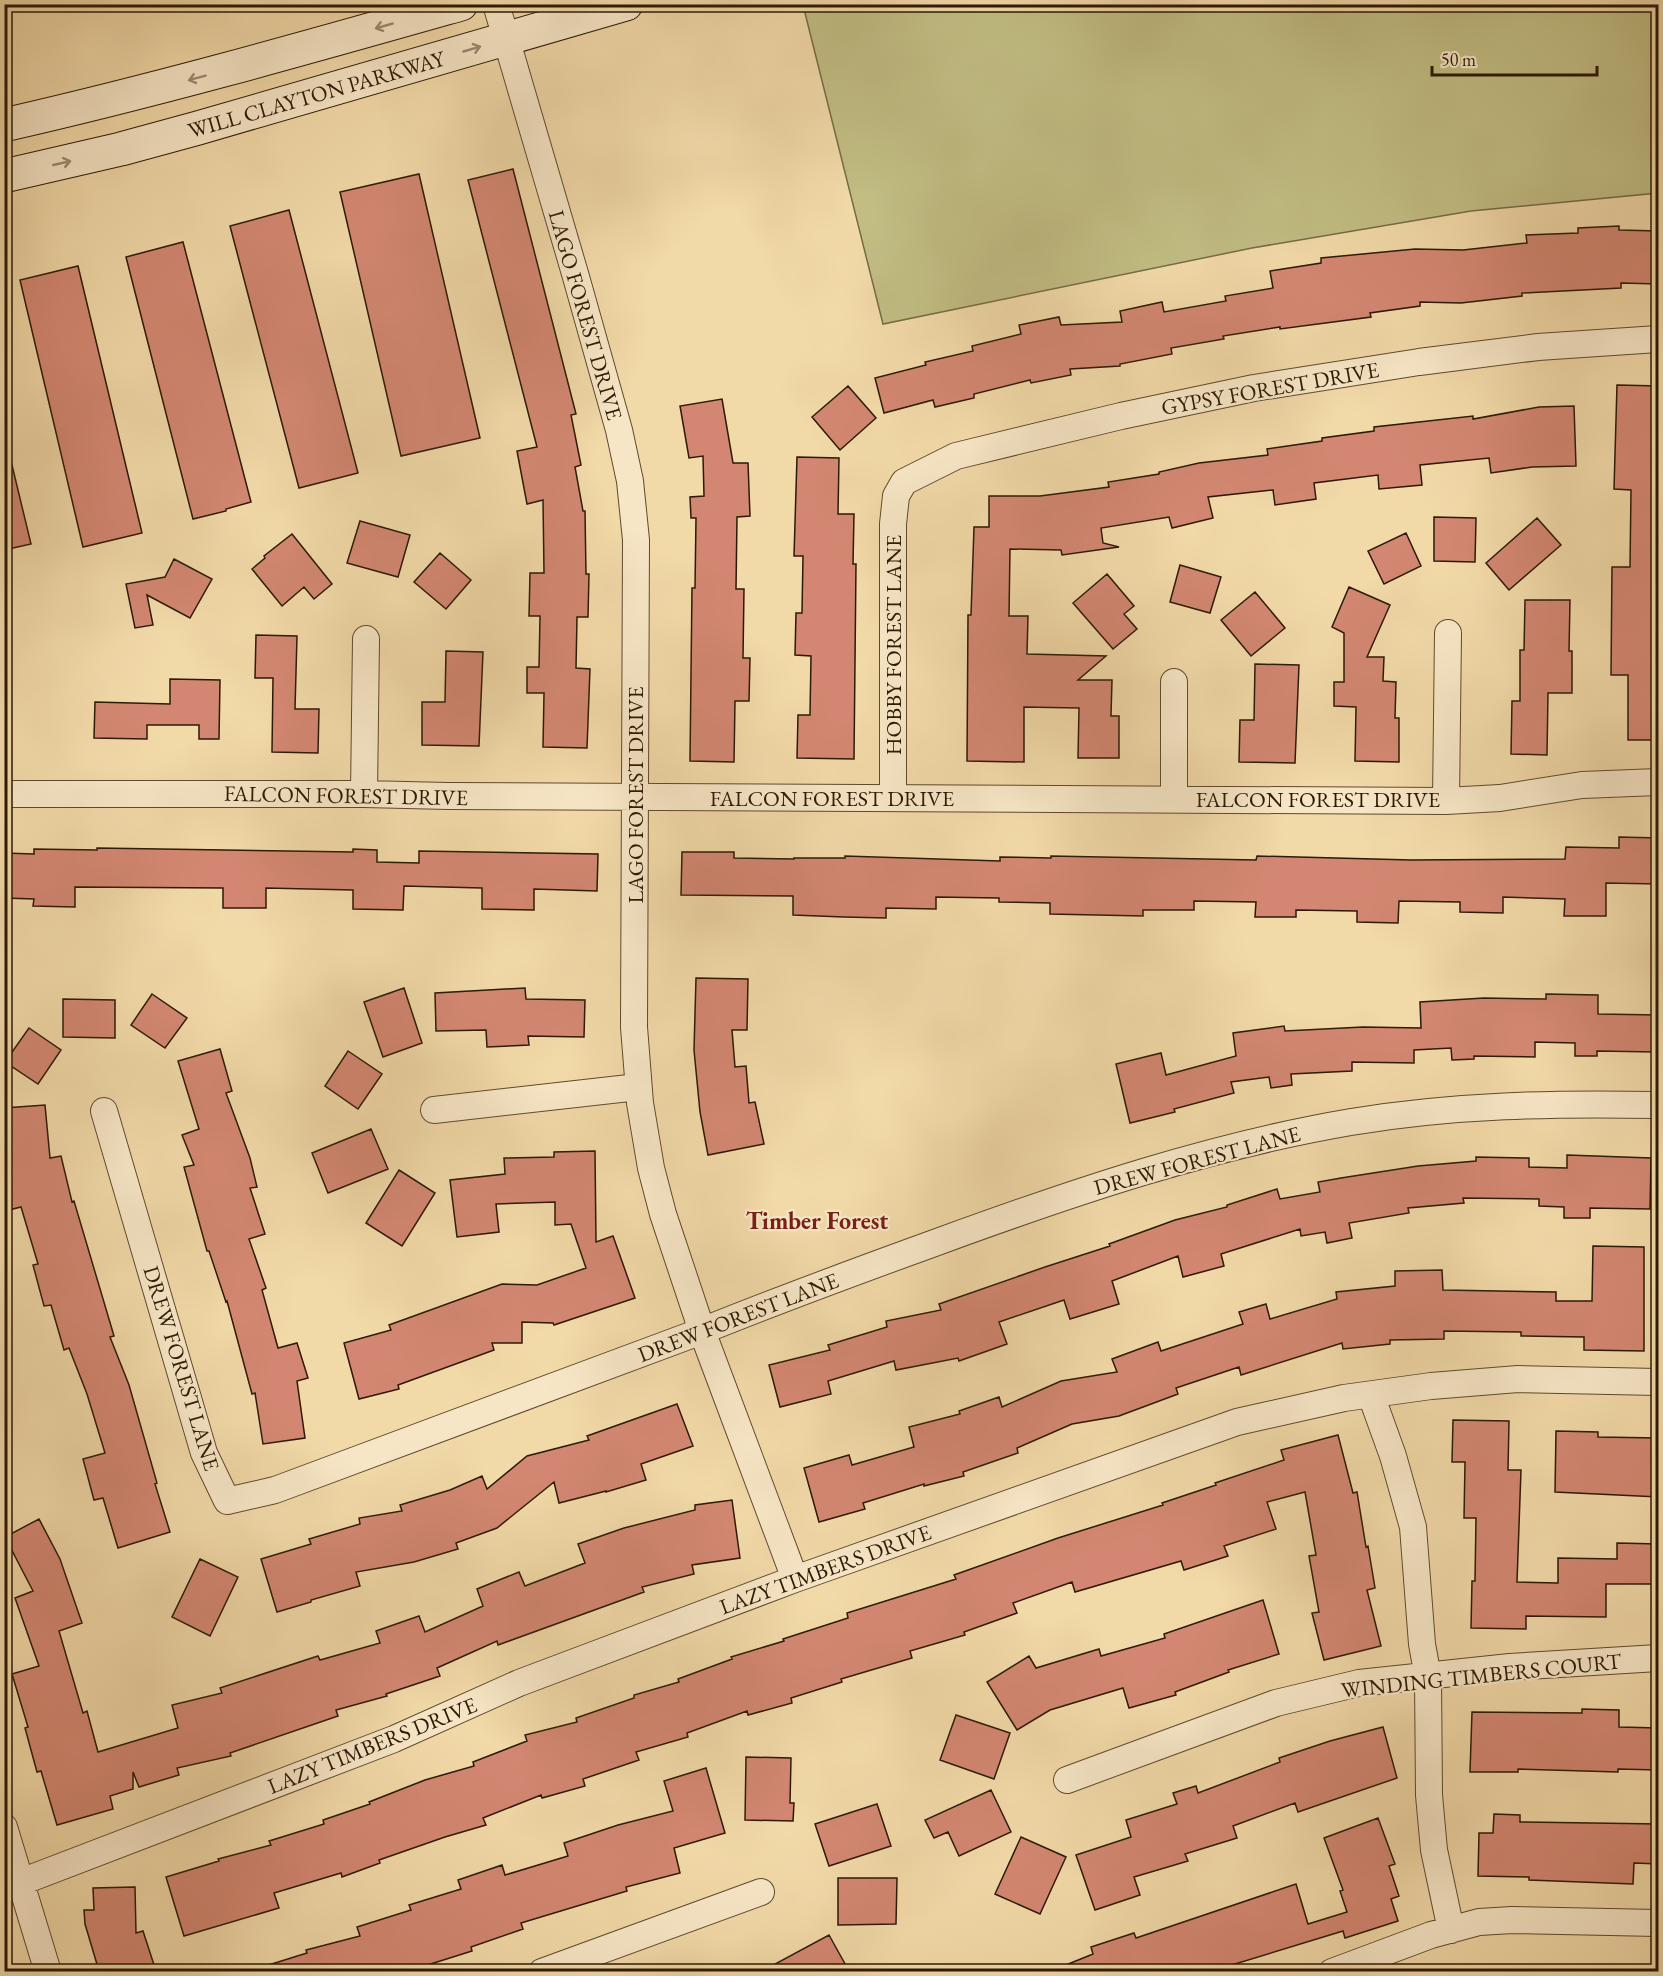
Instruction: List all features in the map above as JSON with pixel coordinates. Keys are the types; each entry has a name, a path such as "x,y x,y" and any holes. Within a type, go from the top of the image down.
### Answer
{"main road":[{"name":"WILL CLAYTON PARKWAY","path":"4,125 147,91 461,4"},
{"name":"WILL CLAYTON PARKWAY","path":"4,176 163,138 626,4"},
{"path":"147,91 163,138"}],"street":[{"name":"LAGO FOREST DRIVE","path":"496,4 619,430 630,481 636,540 634,1027 638,1087 651,1168 663,1214 702,1331 795,1579"},
{"name":"GYPSY FOREST DRIVE","path":"898,492 904,482 956,456 1121,416 1254,388 1538,347 1659,339"},
{"name":"HOBBY FOREST LANE","path":"893,798 893,524 898,492"},
{"path":"1446,801 1449,633"},
{"path":"364,794 366,639"},
{"path":"1173,798 1174,682"},
{"name":"FALCON FOREST DRIVE","path":"4,794 1446,801 1500,798 1582,785 1659,782"},
{"path":"434,1110 638,1087"},
{"name":"DREW FOREST LANE","path":"104,1111 204,1453 227,1501 275,1490 702,1331 772,1302 1031,1207 1142,1171 1260,1141 1350,1122 1444,1109 1517,1105 1659,1105"},
{"name":"LAZY TIMBERS DRIVE","path":"21,1882 394,1739 519,1683 795,1579 1236,1422 1344,1398 1431,1386 1518,1379 1659,1382"},
{"path":"1371,1395 1393,1456 1413,1527 1422,1644 1428,1677 1431,1817 1434,1850 1451,1930"},
{"name":"WINDING TIMBERS COURT","path":"1067,1780 1276,1703 1359,1683 1510,1667 1659,1658"},
{"path":"4,1827 48,1971"},
{"path":"542,1971 761,1892"},
{"path":"1332,1971 1479,1922 1512,1920 1659,1923"}],"shaded area":[{"path":"803,5 1658,5 1658,193 1471,211 1252,248 883,324"}],"building":[{"path":"513,169 576,414 571,415 581,465 575,467 583,511 585,511 586,574 589,574 588,617 577,617 576,668 590,669 587,748 543,747 544,693 527,693 527,667 539,667 540,616 529,616 530,573 544,573 543,500 527,504 517,451 537,447 468,180"},
{"path":"419,174 480,438 401,456 340,192"},
{"path":"289,210 358,473 299,488 230,226"},
{"path":"1619,226 1619,230 1659,231 1659,284 1621,283 1621,288 1522,293 1522,296 1461,303 1420,302 1420,306 1370,313 1371,317 1223,336 1224,339 1171,348 1172,354 1120,364 1120,366 1070,369 1071,375 1031,383 1030,380 974,394 974,398 935,407 933,400 884,413 875,378 926,365 925,362 973,351 972,346 1021,334 1019,325 1059,317 1061,325 1122,322 1120,311 1162,302 1164,312 1226,301 1225,296 1273,288 1270,271 1321,263 1321,258 1415,249 1463,250 1527,243 1526,235 1578,233 1578,228"},
{"path":"183,242 251,502 193,519 126,257"},
{"path":"78,266 142,533 83,547 20,280"},
{"path":"1617,385 1659,386 1657,631 1659,631 1659,740 1628,740 1628,675 1611,675 1612,567 1630,567 1631,490 1614,489"},
{"path":"848,386 876,418 840,450 812,417"},
{"path":"722,399 733,463 748,463 750,516 737,517 736,589 744,589 743,658 750,658 749,701 735,701 734,762 690,761 692,588 695,588 696,518 691,518 690,497 704,496 703,456 689,458 680,406"},
{"path":"1574,406 1576,466 1532,467 1491,473 1489,458 1420,465 1422,485 1379,489 1378,475 1314,483 1316,499 1275,505 1273,490 1208,497 1213,518 1172,528 1169,517 1101,528 1103,543 1119,547 1062,555 1061,550 1010,549 1009,616 1028,616 1027,654 1106,656 1078,680 1112,680 1111,716 1119,716 1119,758 1078,758 1079,708 1024,707 1024,762 967,761 968,615 971,615 974,527 989,527 989,496 1040,496 1109,487 1108,482 1159,474 1159,472 1199,463 1268,455 1267,449 1374,431 1374,427 1473,416 1473,419 1539,407"},
{"path":"797,457 839,458 838,514 854,514 853,564 856,564 854,759 797,758 798,715 810,715 811,656 795,655 796,613 802,613 803,556 794,556"},
{"path":"11,461 31,544 4,550 4,462"},
{"path":"1434,517 1476,518 1475,562 1434,561"},
{"path":"1537,518 1561,545 1509,590 1486,563"},
{"path":"360,521 410,535 398,577 347,563"},
{"path":"1406,533 1421,566 1384,584 1368,551"},
{"path":"292,534 332,584 314,599 304,587 282,606 252,569 265,558 264,556"},
{"path":"440,553 471,580 446,609 414,582"},
{"path":"174,559 212,579 190,618 147,595 153,625 135,628 126,584 165,577"},
{"path":"1180,565 1221,577 1210,613 1170,602"},
{"path":"1107,574 1134,606 1124,614 1137,629 1113,649 1073,603"},
{"path":"1349,587 1390,605 1367,657 1384,657 1383,681 1396,682 1395,718 1399,718 1399,762 1355,761 1356,707 1334,706 1334,682 1344,682 1344,633 1332,627"},
{"path":"1255,592 1285,628 1251,656 1221,620"},
{"path":"1525,600 1570,600 1569,651 1572,651 1572,693 1548,693 1547,755 1511,754 1512,701 1520,701 1520,650 1524,650"},
{"path":"256,635 297,636 295,709 319,709 318,753 272,752 273,678 255,678"},
{"path":"446,651 483,652 479,746 422,745 422,702 445,702"},
{"path":"1255,664 1299,665 1295,763 1239,762 1240,720 1254,720"},
{"path":"170,679 220,680 219,739 199,739 199,725 147,725 147,739 94,738 95,702 170,704"},
{"path":"1619,837 1659,838 1659,884 1606,883 1606,916 1564,916 1565,899 1503,897 1503,913 1460,912 1460,902 1399,901 1398,923 1357,922 1357,911 1296,910 1296,917 1255,917 1256,902 1194,901 1194,910 1143,910 1143,916 1050,914 1050,903 999,902 999,898 936,897 936,909 886,908 886,918 793,915 793,896 681,895 682,852 734,852 734,858 794,859 845,858 845,856 1000,861 1000,857 1051,858 1051,856 1256,860 1257,856 1411,860 1565,859 1566,847 1619,848"},
{"path":"97,848 353,852 353,849 377,850 377,862 419,863 419,851 598,854 597,891 534,889 534,910 482,909 482,888 404,886 403,910 353,909 353,890 266,888 266,908 223,908 223,888 75,887 75,907 33,906 34,899 4,898 4,853 34,854 34,849 97,850"},
{"path":"696,978 748,979 747,1030 732,1030 735,1067 746,1066 749,1103 755,1102 764,1144 708,1155 700,1112 694,1050"},
{"path":"404,988 422,1043 383,1057 364,1002"},
{"path":"525,988 526,999 585,1000 584,1037 528,1036 529,1045 487,1047 486,1030 436,1031 435,993"},
{"path":"152,994 187,1018 165,1048 131,1025"},
{"path":"1546,994 1598,995 1598,1014 1658,1015 1657,1052 1597,1051 1597,1056 1575,1056 1575,1043 1535,1042 1535,1057 1474,1056 1474,1059 1452,1060 1451,1048 1414,1050 1414,1063 1352,1062 1352,1071 1291,1074 1292,1085 1271,1088 1269,1077 1231,1082 1234,1093 1174,1109 1175,1112 1130,1123 1116,1064 1161,1053 1166,1075 1236,1056 1233,1033 1284,1026 1285,1031 1363,1027 1421,1028 1420,1002 1484,998 1546,999"},
{"path":"63,999 115,1000 115,1038 63,1037"},
{"path":"29,1028 61,1050 38,1084 5,1062"},
{"path":"220,1049 232,1091 226,1093 250,1158 257,1187 250,1188 265,1234 249,1239 266,1288 262,1290 278,1348 297,1343 308,1378 297,1381 305,1438 263,1444 255,1393 252,1394 227,1301 209,1251 207,1251 184,1167 194,1165 182,1135 199,1129 178,1061"},
{"path":"348,1051 382,1074 358,1109 325,1086"},
{"path":"45,1105 50,1158 61,1156 72,1202 74,1201 114,1336 110,1337 129,1385 170,1532 118,1548 103,1498 94,1500 83,1459 105,1453 87,1394 69,1348 64,1350 51,1305 44,1306 33,1265 38,1264 21,1207 9,1210 4,1188 4,1108"},
{"path":"371,1129 388,1169 328,1193 312,1153"},
{"path":"595,1151 596,1242 613,1236 635,1298 554,1325 553,1323 522,1322 522,1343 492,1343 494,1350 398,1385 399,1389 359,1399 344,1343 391,1330 389,1325 502,1284 537,1285 586,1268 571,1224 555,1225 555,1202 496,1204 499,1232 457,1237 450,1180 505,1174 504,1158 554,1157 554,1152"},
{"path":"1567,1155 1651,1158 1650,1209 1590,1208 1590,1218 1564,1218 1564,1207 1539,1206 1539,1199 1463,1198 1464,1203 1408,1208 1409,1213 1349,1223 1352,1238 1327,1243 1325,1232 1301,1236 1300,1229 1221,1254 1224,1266 1183,1277 1178,1256 1112,1281 1119,1304 1070,1319 1064,1300 999,1322 1007,1344 959,1361 958,1358 896,1370 894,1361 828,1381 831,1394 780,1407 769,1365 830,1350 828,1345 887,1327 886,1321 941,1310 939,1304 1110,1246 1109,1244 1175,1220 1227,1207 1227,1205 1277,1189 1280,1199 1320,1192 1318,1182 1341,1178 1418,1166 1476,1161 1476,1157 1529,1158 1529,1167 1567,1168"},
{"path":"399,1170 435,1193 402,1246 366,1223"},
{"path":"1593,1246 1644,1247 1644,1351 1584,1350 1584,1337 1521,1336 1521,1332 1444,1331 1444,1339 1390,1340 1390,1344 1343,1349 1342,1343 1241,1375 1239,1367 1176,1388 1178,1394 1119,1416 1072,1424 1017,1448 1018,1453 963,1472 964,1476 924,1486 924,1484 863,1503 865,1509 819,1522 804,1468 849,1455 852,1465 914,1447 909,1427 960,1414 959,1411 999,1397 1002,1407 1061,1381 1117,1372 1112,1359 1158,1342 1161,1351 1243,1324 1239,1312 1266,1304 1270,1319 1337,1299 1336,1292 1395,1286 1395,1271 1442,1270 1443,1290 1556,1292 1556,1301 1592,1301"},
{"path":"677,1404 693,1446 641,1464 646,1480 559,1503 554,1482 497,1528 456,1543 458,1549 414,1562 356,1572 360,1586 277,1612 261,1559 311,1544 309,1539 360,1524 359,1518 402,1511 400,1505 450,1490 482,1476 487,1489 527,1456 589,1440 587,1436"},
{"path":"1453,1420 1509,1421 1508,1470 1521,1470 1517,1582 1558,1583 1558,1558 1617,1559 1617,1543 1659,1544 1659,1584 1606,1584 1606,1617 1526,1616 1526,1629 1471,1628 1472,1581 1475,1581 1476,1518 1464,1518 1465,1462 1452,1462"},
{"path":"1556,1431 1598,1432 1598,1437 1659,1438 1659,1497 1555,1492"},
{"path":"1338,1435 1353,1493 1357,1492 1375,1588 1367,1590 1381,1646 1324,1660 1312,1613 1319,1612 1309,1556 1316,1555 1305,1492 1267,1502 1276,1529 1224,1546 1228,1556 1184,1570 1181,1561 1075,1592 1072,1582 1013,1603 1017,1613 964,1632 965,1635 910,1651 912,1658 841,1679 842,1682 791,1698 792,1703 748,1715 747,1711 687,1733 688,1737 636,1752 639,1760 583,1779 585,1786 542,1798 541,1795 483,1818 486,1825 379,1860 380,1863 342,1877 341,1873 274,1893 279,1908 184,1936 166,1877 219,1861 218,1859 271,1845 269,1841 324,1824 323,1820 370,1804 369,1802 425,1780 474,1766 473,1762 527,1741 525,1735 577,1722 576,1718 634,1698 634,1695 679,1682 678,1679 732,1659 731,1657 848,1618 847,1613 956,1579 954,1575 1058,1538 1163,1505 1162,1503 1216,1485 1215,1483 1284,1460 1281,1450"},
{"path":"732,1500 740,1558 692,1565 694,1574 642,1587 644,1592 498,1645 497,1641 437,1668 440,1676 386,1694 387,1696 336,1710 338,1716 230,1753 231,1756 177,1768 179,1775 139,1787 133,1772 133,1789 110,1796 113,1809 57,1825 41,1771 37,1772 25,1728 28,1727 12,1674 39,1666 15,1598 33,1591 5,1537 39,1519 60,1559 82,1623 59,1631 83,1713 87,1711 98,1752 178,1728 172,1705 222,1693 220,1688 318,1656 320,1660 380,1643 376,1631 419,1616 425,1632 483,1606 477,1589 519,1572 525,1586 585,1563 578,1544 624,1528 695,1510 695,1505"},
{"path":"200,1559 238,1577 210,1636 172,1617"},
{"path":"1263,1600 1279,1654 1228,1670 1229,1672 1175,1692 1176,1695 1129,1708 1123,1688 1050,1710 1017,1730 987,1682 1029,1656 1036,1668 1099,1649 1101,1656 1165,1638 1164,1634"},
{"path":"1582,1709 1619,1710 1619,1727 1659,1728 1659,1770 1618,1769 1618,1772 1518,1769 1518,1772 1470,1772 1472,1712 1582,1713"},
{"path":"956,1715 1010,1733 994,1779 940,1760"},
{"path":"1383,1727 1397,1778 1298,1812 1295,1803 1233,1826 1237,1838 1185,1854 1188,1861 1134,1877 1140,1895 1095,1910 1076,1855 1131,1837 1126,1820 1177,1804 1173,1793 1196,1786 1198,1793 1280,1762 1279,1758"},
{"path":"746,1757 791,1758 790,1803 794,1803 793,1821 745,1820"},
{"path":"706,1768 725,1833 674,1848 680,1873 626,1887 627,1891 521,1923 523,1929 471,1947 472,1951 418,1968 419,1971 263,1971 262,1967 307,1953 306,1950 360,1936 357,1927 411,1910 409,1905 461,1889 458,1880 502,1865 505,1875 568,1856 564,1843 618,1825 673,1811 664,1781"},
{"path":"991,1790 1011,1832 959,1856 948,1832 934,1838 925,1820"},
{"path":"877,1804 891,1846 829,1866 815,1824"},
{"path":"1494,1814 1520,1815 1520,1822 1659,1824 1659,1864 1634,1863 1633,1884 1478,1876 1479,1833 1493,1833"},
{"path":"1378,1818 1395,1864 1389,1866 1399,1896 1391,1899 1398,1921 1345,1938 1343,1931 1212,1971 1051,1971 1093,1954 1091,1947 1134,1933 1136,1938 1296,1884 1308,1924 1347,1912 1340,1891 1343,1890 1324,1838"},
{"path":"1021,1837 1066,1857 1040,1914 995,1894"},
{"path":"838,1878 897,1878 896,1924 838,1925"},
{"path":"135,1887 136,1933 143,1931 156,1971 99,1971 85,1924 84,1910 94,1910 93,1888"},
{"path":"829,1935 849,1971 762,1971"}],"district":[{"name":"Timber Forest","path":"817,1221"}]}
